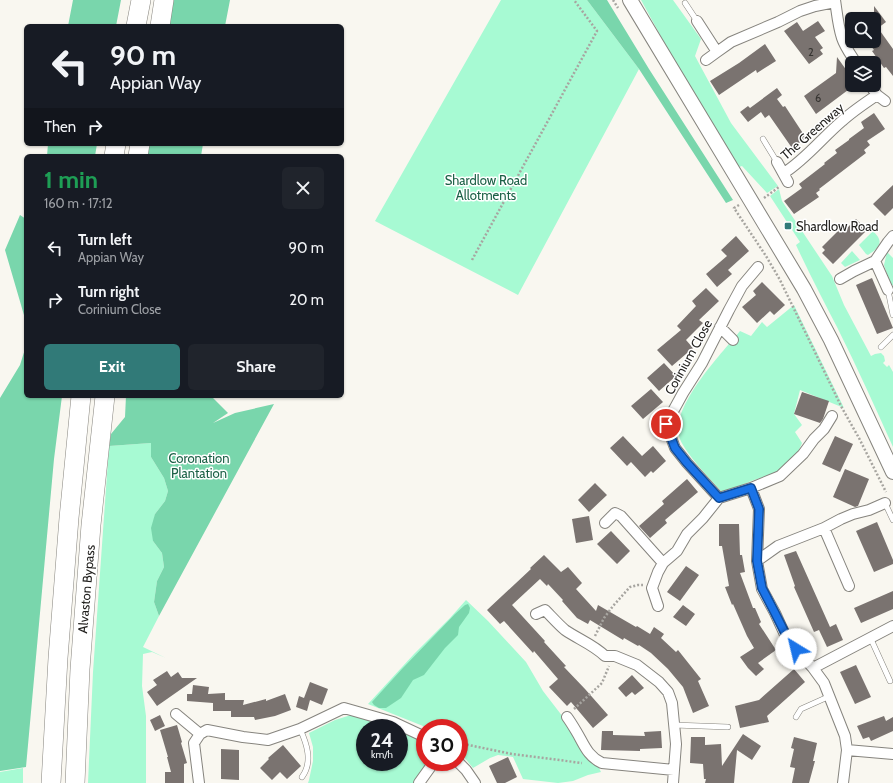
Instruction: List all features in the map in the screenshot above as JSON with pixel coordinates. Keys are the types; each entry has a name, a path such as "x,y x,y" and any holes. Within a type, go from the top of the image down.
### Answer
{"highway":[{"path":"136,24 140,0"},
{"path":"160,24 164,0"},
{"name":"Alvaston Bypass","path":"52,783 58,658 69,518 81,398"},
{"name":"Alvaston Bypass","path":"75,783 81,646 91,525 105,398"}],"street":[{"path":"630,0 804,289 831,340 893,472"},
{"path":"706,60 731,42 800,11 835,1 844,43 852,56"},
{"path":"697,21 716,52"},
{"name":"The Greenway","path":"777,162 786,177 792,167 812,151 843,120 881,98 876,92"},
{"path":"840,279 875,261 893,237"},
{"path":"875,261 888,290"},
{"name":"Corinium Close","path":"719,498 675,448 666,424 682,393 702,363 742,286 758,267"},
{"path":"720,326 733,340"},
{"path":"658,606 652,588 663,563 677,551 687,534 703,518 719,498 751,488 780,476 803,454 814,439 824,429 832,416"},
{"path":"751,488 759,509 757,561 762,588 788,639 813,668 824,683 830,696 845,736 847,750 843,783"},
{"path":"757,561 778,546 824,528 840,519 869,510 886,499"},
{"path":"604,523 615,513 621,516 663,563"},
{"path":"824,528 849,586"},
{"path":"536,614 545,610 563,629 598,650 605,656 615,656 637,665 659,682 668,692 672,703 676,744 673,783"},
{"path":"813,668 893,626"},
{"path":"199,783 194,743 200,734 207,730 242,737 268,740 300,729 344,708 394,722 416,733"},
{"path":"176,714 200,734"},
{"path":"567,717 588,752 596,760 602,763 674,770"},
{"path":"847,750 893,754"},
{"path":"419,783 428,771"},
{"path":"467,771 475,783"}],"lane":[{"path":"685,3 697,21"},
{"path":"763,139 777,162"},
{"path":"888,290 893,315"},
{"path":"881,347 893,335"},
{"path":"886,499 893,520"},
{"path":"870,637 890,681"},
{"path":"796,717 801,709 830,696"},
{"path":"674,725 728,727"},
{"path":"300,729 308,752 306,772 302,776"}],"path":[{"path":"472,260 597,31 574,0"},
{"path":"786,177 751,201 734,208 780,280 842,408 859,438 886,499"},
{"path":"590,645 604,618 630,587 638,585 653,585"},
{"path":"567,717 602,683 610,664 610,656"},
{"path":"468,745 512,754 595,764 602,763"}],"green space":[{"path":"73,0 121,0 116,24 68,24"},
{"path":"173,0 230,0 225,24 167,24"},
{"name":"Shardlow Road Allotments","path":"501,0 587,0 639,69 518,295 375,221"},
{"path":"587,0 607,0 649,69 733,200 726,203 639,69"},
{"path":"641,0 673,0 701,39 695,56 731,123 778,186 767,193 742,166 739,167 670,53"},
{"path":"48,146 97,146 95,154 47,154"},
{"path":"148,146 203,146 201,154 146,154"},
{"path":"779,189 782,201 832,276 844,305 871,356 881,353 884,356 885,361 883,363 887,367 889,365 893,372 893,447 852,357 796,245 800,242 770,196"},
{"path":"20,215 24,218 24,315 5,250"},
{"path":"873,231 879,238 880,242 868,255 859,245"},
{"path":"852,251 860,260 845,267 841,263"},
{"path":"887,252 893,258 893,285 891,286 884,265"},
{"path":"794,305 844,408 800,390 794,414 802,425 795,432 802,443 793,459 782,469 722,492 698,465 681,442 679,436 679,424 683,410 690,395 700,380 740,331 751,336 762,322 767,327"},
{"path":"24,352 24,398 62,398 54,459 26,767 0,771 0,398 20,365"},
{"name":"Coronation Plantation","path":"126,398 213,398 228,413 213,423 235,413 274,404 159,616 154,602 157,581 164,567 162,553 153,541 151,528 155,514 165,501 168,491 164,478 151,457 151,443 109,446 111,434 125,417"},
{"path":"151,443 151,457 164,478 168,491 165,501 155,514 153,541 162,553 164,567 157,581 154,602 159,616 143,647 166,658 152,652 143,654 142,686 146,716 146,783 88,783 93,672 109,446"},
{"path":"466,600 488,621 526,662 543,691 573,730 576,742 588,759 596,763 601,772 573,781 558,783 523,779 513,757 498,755 473,768 468,762 468,719 416,719 416,723 368,704 414,654"},
{"path":"468,604 470,608 469,613 459,627 458,635 445,648 424,675 413,680 401,698 386,708 379,708 374,705 372,702 402,669 455,614"},
{"path":"351,715 368,719 356,719 356,771 408,771 408,734 416,738 416,771 425,771 416,783 308,783 313,761 313,747 309,733 335,720"},
{"path":"23,768 23,783 0,783 0,772"}],"building":[{"path":"874,6 878,12 874,12"},
{"path":"881,15 886,22 881,26"},
{"path":"818,21 825,31 815,37 823,48 820,50 823,54 809,64 784,31 797,22 803,31"},
{"path":"881,32 893,49 893,76 886,67 884,68 881,64 881,56 876,56 872,51 874,50 872,48 881,48"},
{"path":"765,44 776,61 757,73 756,70 719,95 710,81 739,63"},
{"path":"837,57 845,68 845,92 816,114 804,96 836,73"},
{"path":"777,88 782,95 777,99 783,107 785,106 806,138 792,148 769,115 765,118 761,112 748,122 740,112 748,106 750,108"},
{"path":"874,113 885,129 867,141 870,145 864,150 866,153 819,189 820,190 816,193 819,197 794,214 784,201 802,188 799,184 837,153 835,150 864,128 861,122"},
{"path":"893,185 893,208 885,216 873,204"},
{"path":"856,219 867,230 833,264 822,253 825,250 822,247 845,224 848,227"},
{"path":"736,236 749,251 728,270 732,274 717,287 706,274 727,256 721,250"},
{"path":"872,278 893,328 877,334 856,285"},
{"path":"762,282 785,305 774,315 770,311 757,323 742,307 756,295 753,291"},
{"path":"706,288 719,301 699,320 703,323 686,340 693,348 672,366 657,350 681,330 677,326 696,306 692,301"},
{"path":"664,363 676,376 659,391 647,378"},
{"path":"651,389 663,402 643,419 631,406"},
{"path":"802,392 829,401 823,419 820,423 794,414"},
{"path":"623,436 642,456 653,446 666,461 653,473 651,471 645,477 631,462 627,466 610,448"},
{"path":"835,436 853,444 840,472 822,464"},
{"path":"845,469 869,479 858,506 855,507 833,497"},
{"path":"687,479 698,492 665,520 667,523 650,538 639,526 664,504 662,501"},
{"path":"595,483 607,495 589,512 578,500"},
{"path":"589,516 593,540 576,543 572,519"},
{"path":"877,522 893,560 893,564 874,572 856,531"},
{"path":"719,524 739,524 740,555 742,555 745,572 740,573 753,608 755,608 761,622 759,624 776,650 758,663 764,669 756,676 740,657 754,648 733,604 732,605 725,587 729,586 722,546 719,546"},
{"path":"611,531 630,551 617,564 597,544"},
{"path":"796,551 830,627 836,624 843,640 827,647 819,630 814,632 794,587 795,586 784,555"},
{"path":"544,555 561,572 568,567 582,583 576,589 596,611 598,605 650,634 654,627 664,634 661,638 676,652 678,650 701,679 698,681 709,706 693,713 683,687 668,669 651,653 624,638 623,640 590,620 588,624 577,618 548,584 547,586 540,579 512,605 566,666 564,667 608,715 593,728 571,702 567,706 549,687 558,679 534,651 533,653 504,621 500,624 487,610"},
{"path":"686,566 699,575 680,601 667,592"},
{"path":"893,591 893,609 861,623 854,608"},
{"path":"683,605 695,614 686,626 673,617"},
{"path":"856,665 871,697 855,704 840,672"},
{"path":"794,669 805,682 767,716 769,722 740,728 735,706 759,700"},
{"path":"167,671 171,677 178,672 182,678 197,678 157,706 147,692 157,685 153,680"},
{"path":"632,675 644,688 635,695 632,692 626,697 618,688"},
{"path":"310,682 328,689 322,705 310,700 307,711 296,707 299,696 304,698"},
{"path":"193,685 209,687 208,694 225,693 225,700 244,700 243,705 266,699 266,701 285,694 291,710 275,716 255,720 254,717 231,717 231,711 213,711 213,703 187,701 187,694 192,694"},
{"path":"160,715 165,726 155,731 150,720"},
{"path":"884,716 886,721 893,717 893,731 871,741 869,737 863,739 857,726"},
{"path":"177,725 187,763 184,764 184,783 165,783 165,772 171,772 160,730"},
{"path":"602,731 613,731 613,735 645,736 644,732 661,731 662,748 640,749 640,751 601,750"},
{"path":"743,734 761,746 752,760 737,750 734,783 705,783 706,779 704,779 703,764 690,763 691,737 705,737 705,745 721,744 722,766"},
{"path":"794,737 817,743 813,761 815,761 809,783 792,783 795,768 790,767 794,749 791,748"},
{"path":"283,745 301,766 287,779 280,772 272,780 260,768 269,759 268,758"},
{"path":"221,749 239,750 239,780 221,779"},
{"path":"508,757 517,777 505,783 497,783 489,766"}],"place":[{"name":"Shardlow Road","path":"788,226"}],"route":[{"path":"666,424 675,448 719,498 751,488 759,509 757,561 762,588 788,639 796,649"}]}
